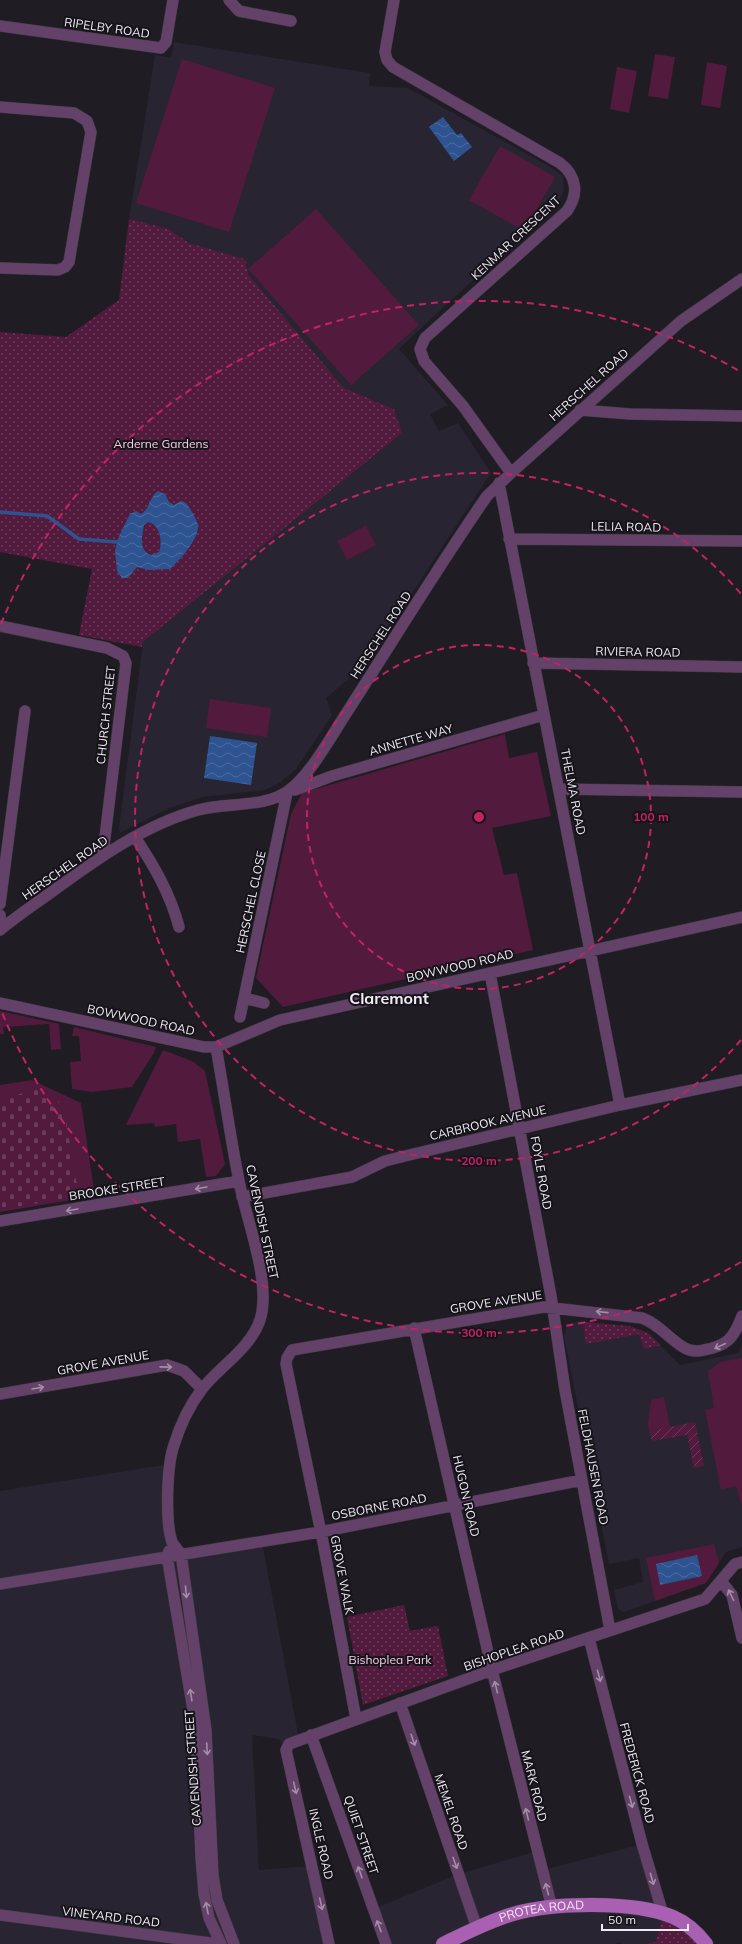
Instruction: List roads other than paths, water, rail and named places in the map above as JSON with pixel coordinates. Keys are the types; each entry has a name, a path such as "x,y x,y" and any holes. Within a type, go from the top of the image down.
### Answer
{"main road":[{"name":"PROTEA ROAD","path":"443,1944 477,1928 513,1914 552,1908 609,1906 663,1914 677,1919 690,1927 706,1944"}],"street":[{"name":"RIPELBY ROAD","path":"0,26 161,48 166,42 173,0"},
{"path":"229,0 239,11 291,21"},
{"name":"KENMAR CRESCENT","path":"394,0 385,52 387,60 393,67 560,162 570,172 575,184 574,199 566,211 425,338 420,349 424,360 463,406 511,473"},
{"path":"0,107 74,113 87,121 91,132 69,262 65,267 58,270 0,268"},
{"name":"HERSCHEL ROAD","path":"1,930 103,854 166,821 215,806 272,800 287,793 304,778 487,496 499,483 681,321 742,279"},
{"path":"580,410 630,414 742,416"},
{"name":"THELMA ROAD","path":"499,483 620,1105"},
{"name":"LELIA ROAD","path":"509,538 742,541"},
{"name":"CHURCH STREET","path":"0,626 107,648 123,656 126,663 103,854"},
{"name":"RIVIERA ROAD","path":"533,663 742,667"},
{"path":"0,904 25,711"},
{"name":"ANNETTE WAY","path":"287,793 332,776 544,715"},
{"path":"559,789 742,792"},
{"name":"HERSCHEL CLOSE","path":"240,1017 287,793"},
{"path":"135,838 156,869 168,892 179,927"},
{"path":"0,915 1,930"},
{"name":"BOWWOOD ROAD","path":"0,1003 204,1047 216,1047 280,1020 742,917"},
{"name":"FOYLE ROAD","path":"490,973 520,1128 552,1307"},
{"path":"244,998 264,1003"},
{"name":"CAVENDISH STREET","path":"216,1047 242,1197 262,1281 262,1313 259,1322 249,1339 202,1388 183,1421 172,1450 168,1500 172,1542 168,1556 196,1728 201,1858 204,1894 209,1918 220,1944"},
{"name":"CARBROOK AVENUE","path":"242,1197 352,1177 385,1161 620,1105 742,1080"},
{"name":"BROOKE STREET","path":"0,1222 239,1181"},
{"name":"GROVE AVENUE","path":"298,1348 544,1307 552,1307 642,1318 654,1323 684,1348 698,1351 716,1348 726,1343 737,1331 742,1316"},
{"name":"FELDHAUSEN ROAD","path":"552,1307 610,1630"},
{"name":"HUGON ROAD","path":"414,1328 492,1670"},
{"name":"GROVE WALK","path":"298,1348 292,1350 286,1364 356,1719"},
{"name":"GROVE AVENUE","path":"0,1394 167,1365 184,1371 202,1388"},
{"name":"OSBORNE ROAD","path":"0,1584 143,1562 168,1556 320,1532 582,1480"},
{"name":"CAVENDISH STREET","path":"172,1542 181,1554 206,1730 213,1875 217,1900 234,1944"},
{"name":"BISHOPLEA ROAD","path":"286,1750 291,1742 492,1670 705,1598 722,1581 735,1564 742,1562"},
{"path":"722,1581 732,1595 742,1638"},
{"name":"FREDERICK ROAD","path":"589,1638 642,1844 663,1914"},
{"name":"MARK ROAD","path":"492,1670 552,1908"},
{"name":"MEMEL ROAD","path":"400,1703 477,1928"},
{"name":"QUIET STREET","path":"312,1735 386,1944"},
{"name":"INGLE ROAD","path":"286,1750 329,1944"},
{"name":"VINEYARD ROAD","path":"0,1915 220,1944"}],"water":[{"path":"443,117 457,135 461,133 472,147 454,161 429,127"},
{"path":"158,491 165,494 169,502 174,505 181,501 186,503 193,513 198,525 196,536 183,555 170,569 148,570 137,567 128,578 122,578 117,571 115,550 119,536 130,514 136,511 141,514 144,512","holes":["148,522 152,523 160,534 161,543 159,552 151,555 144,550 142,538 144,525"]},
{"path":"210,736 257,743 251,785 204,778"},
{"path":"697,1555 702,1576 660,1585 656,1564"}],"waterway":[{"path":"0,512 47,516 79,539 117,542"}],"district":[{"name":"Claremont","path":"389,998"}],"park label":[{"name":"Arderne Gardens","path":"161,444"},
{"name":"Bishoplea Park","path":"390,1660"}]}
